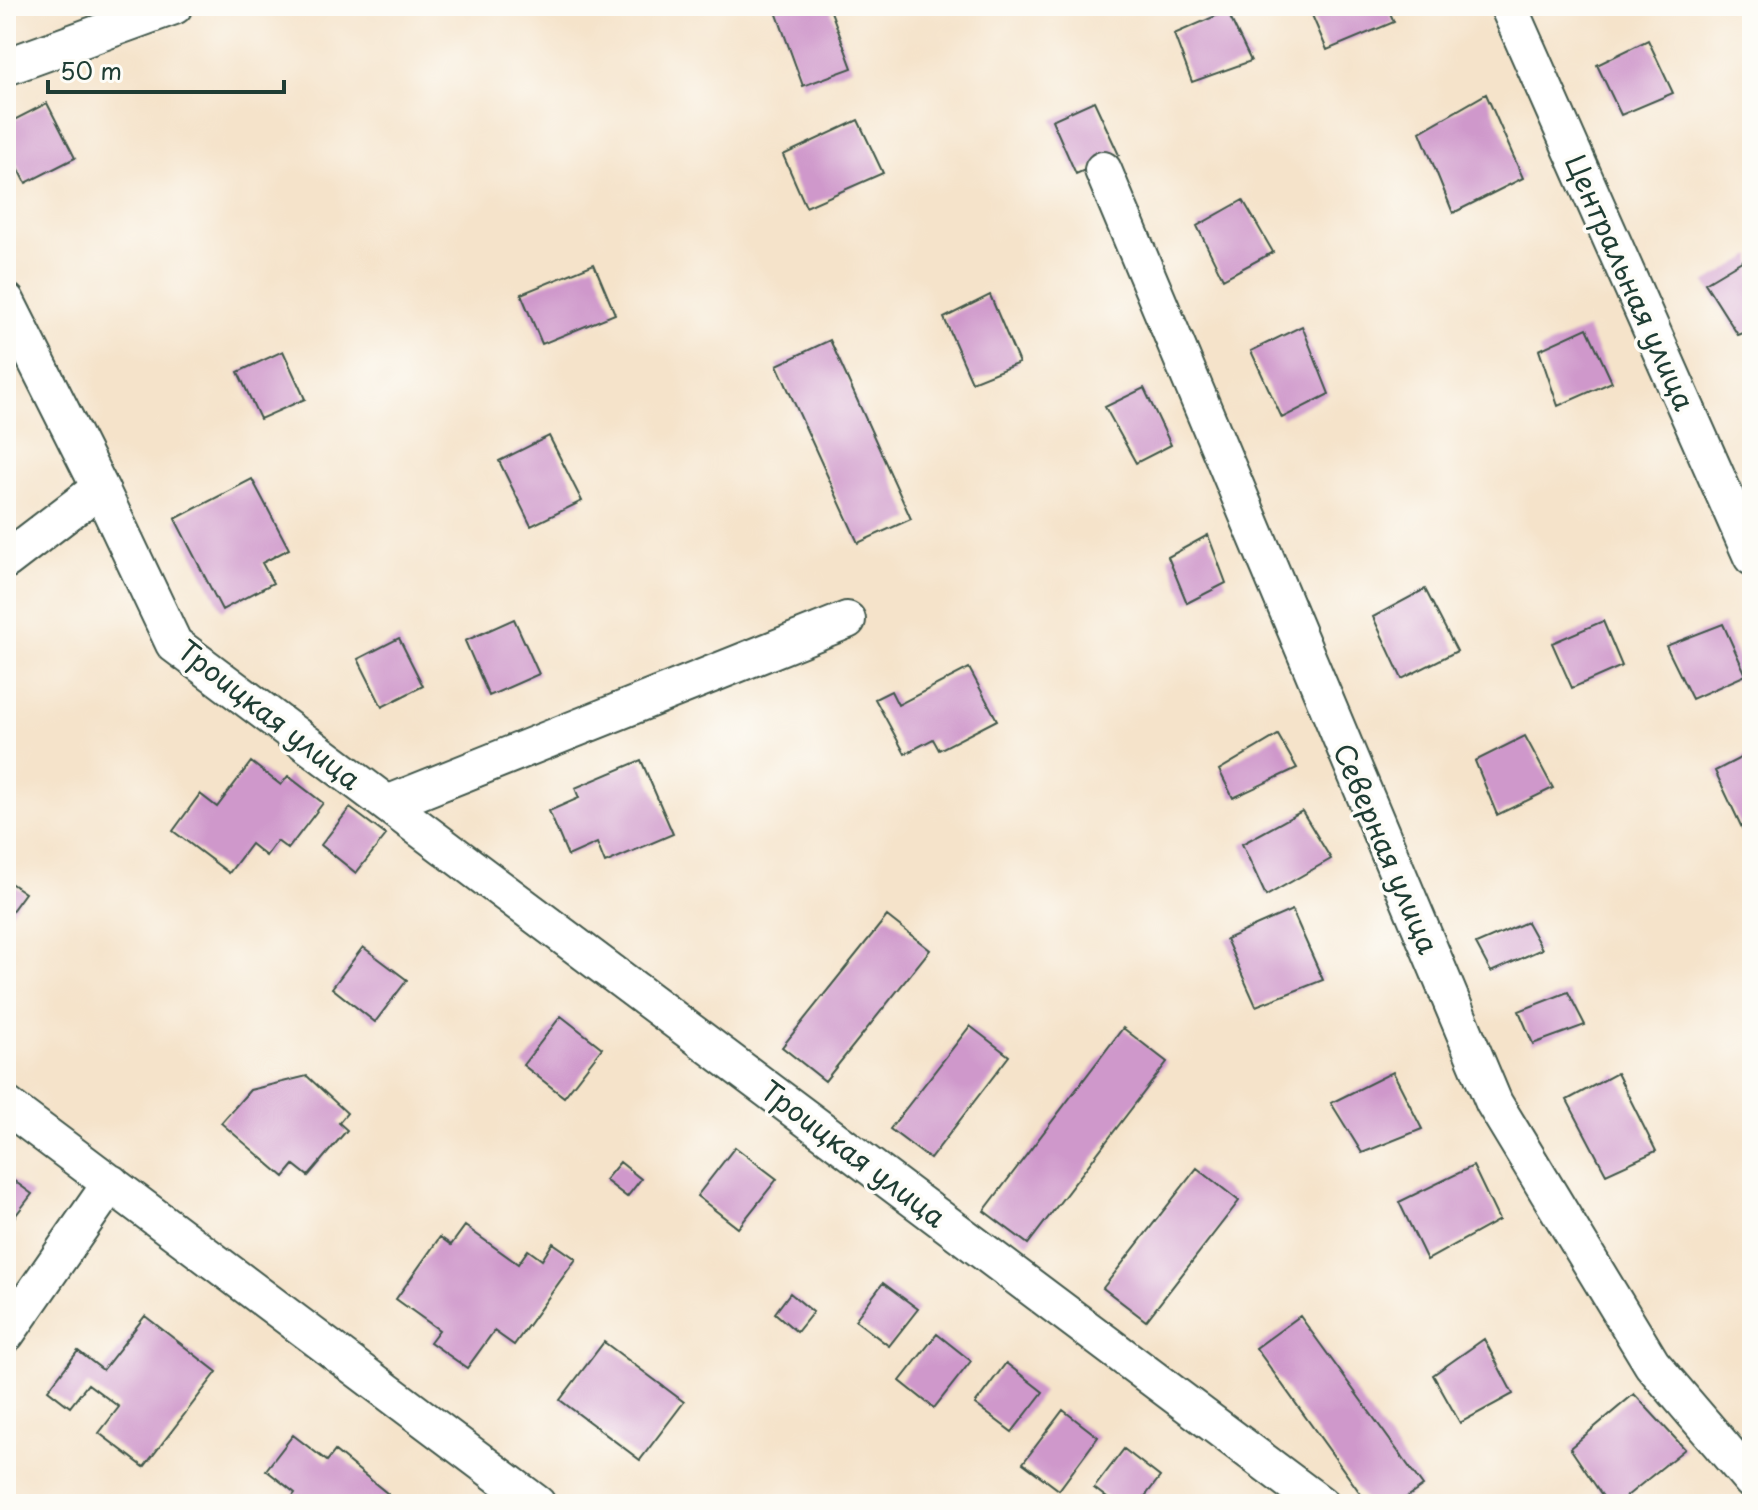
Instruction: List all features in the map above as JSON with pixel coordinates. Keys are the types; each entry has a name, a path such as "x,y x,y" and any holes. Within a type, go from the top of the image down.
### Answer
{"street":[{"path":"6,67 174,6"},
{"name":"Центральная улица","path":"1509,8 1752,557"},
{"name":"Северная улица","path":"1103,170 1494,1103 1652,1364 1752,1481"},
{"name":"Троицкая улица","path":"6,301 174,644 1320,1504"},
{"path":"6,560 100,488"},
{"name":"Троицкая улица","path":"387,804 847,620"},
{"path":"6,1105 537,1504"},
{"path":"6,1334 111,1183"}],"building":[{"path":"774,6 829,6 852,68 803,86"},
{"path":"1308,6 1387,6 1394,22 1327,50"},
{"path":"1227,11 1251,61 1192,82 1174,34"},
{"path":"1648,40 1673,93 1621,115 1597,65"},
{"path":"1486,94 1523,178 1453,213 1420,132"},
{"path":"1094,101 1119,155 1076,174 1052,120"},
{"path":"47,103 75,158 26,183 6,144 6,124"},
{"path":"858,120 883,173 806,207 783,155"},
{"path":"1243,200 1273,252 1223,279 1197,226"},
{"path":"1752,255 1752,330 1738,335 1705,283"},
{"path":"594,264 615,314 542,344 521,294"},
{"path":"990,295 1019,363 972,382 944,318"},
{"path":"1302,326 1329,394 1282,418 1251,351"},
{"path":"1587,328 1612,382 1558,406 1539,350"},
{"path":"830,340 911,519 858,543 777,365"},
{"path":"283,351 305,399 260,419 238,372"},
{"path":"1144,388 1171,445 1136,463 1105,407"},
{"path":"549,436 582,501 531,526 499,461"},
{"path":"252,479 289,549 262,563 273,583 222,610 175,519"},
{"path":"1208,535 1226,583 1187,603 1168,557"},
{"path":"1425,589 1457,651 1402,679 1373,617"},
{"path":"514,619 539,674 489,696 465,641"},
{"path":"1603,621 1622,666 1572,688 1552,643"},
{"path":"1723,624 1746,675 1692,699 1666,646"},
{"path":"399,638 423,686 382,707 358,659"},
{"path":"969,668 997,720 939,750 933,739 905,754 875,699 891,691 898,705"},
{"path":"1278,735 1297,768 1233,798 1219,770"},
{"path":"1525,736 1553,788 1497,815 1475,761"},
{"path":"1752,752 1752,825 1743,830 1715,771"},
{"path":"641,760 673,834 605,863 597,843 568,856 549,811 579,798 575,788"},
{"path":"251,762 281,785 288,776 323,803 288,849 277,841 266,856 251,844 229,873 173,831 200,794 217,807"},
{"path":"350,808 386,835 356,873 321,845"},
{"path":"1302,811 1331,859 1266,896 1242,844"},
{"path":"6,880 25,893 6,919"},
{"path":"1292,910 1323,980 1256,1006 1226,939"},
{"path":"887,916 930,950 825,1081 782,1047"},
{"path":"1527,922 1542,949 1491,972 1476,944"},
{"path":"363,947 407,980 375,1022 332,988"},
{"path":"1568,992 1585,1025 1533,1044 1519,1011"},
{"path":"561,1016 602,1048 564,1097 523,1065"},
{"path":"970,1026 1009,1056 930,1159 890,1129"},
{"path":"1123,1028 1167,1062 1028,1244 984,1211"},
{"path":"1393,1072 1422,1129 1362,1153 1331,1103"},
{"path":"1617,1073 1656,1151 1606,1174 1567,1100"},
{"path":"307,1076 347,1113 339,1123 347,1130 308,1176 294,1165 284,1177 221,1123 250,1090"},
{"path":"735,1147 777,1179 738,1228 697,1196"},
{"path":"620,1162 641,1179 627,1197 605,1180"},
{"path":"1473,1166 1499,1220 1427,1260 1399,1202"},
{"path":"1197,1168 1239,1201 1146,1321 1103,1288"},
{"path":"6,1175 32,1194 6,1228"},
{"path":"465,1226 518,1264 528,1250 542,1260 553,1243 576,1259 514,1345 494,1331 467,1368 430,1342 439,1330 396,1299 440,1237 451,1245"},
{"path":"883,1283 918,1309 889,1346 855,1320"},
{"path":"790,1293 813,1312 797,1332 775,1313"},
{"path":"145,1316 217,1372 144,1467 99,1433 119,1407 88,1384 70,1407 48,1390 78,1351 103,1370"},
{"path":"1300,1316 1423,1486 1397,1504 1368,1504 1256,1348"},
{"path":"937,1334 971,1361 934,1408 900,1381"},
{"path":"1484,1339 1513,1394 1460,1423 1433,1375"},
{"path":"604,1342 684,1402 640,1460 560,1400"},
{"path":"1006,1363 1043,1392 1012,1432 975,1404"},
{"path":"1634,1394 1685,1449 1617,1504 1608,1504 1570,1448"},
{"path":"1063,1410 1098,1437 1059,1490 1023,1463"},
{"path":"293,1435 327,1461 335,1451 388,1494 380,1504 287,1504 295,1493 266,1470"},
{"path":"1124,1449 1160,1477 1139,1504 1115,1504 1094,1488"}]}
